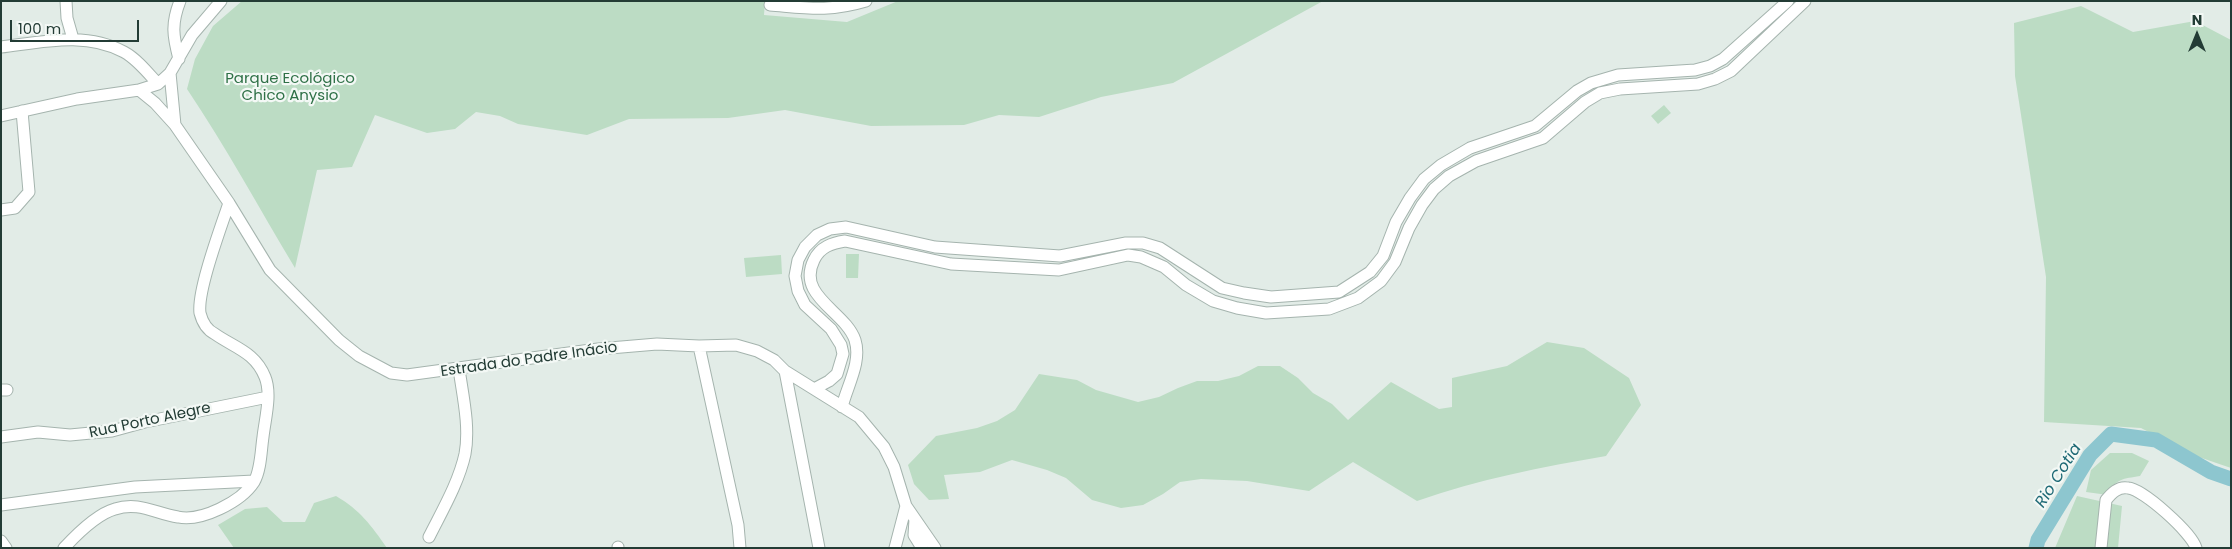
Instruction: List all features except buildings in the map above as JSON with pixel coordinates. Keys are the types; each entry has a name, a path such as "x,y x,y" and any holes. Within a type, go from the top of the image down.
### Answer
{"street":[{"path":"66,1 67,18 73,39"},
{"path":"179,59 173,35 174,16 180,1"},
{"path":"1,116 77,99 139,90 158,84 170,73 192,34 221,1"},
{"path":"770,5 817,9 841,8 866,1"},
{"path":"842,407 855,366 857,354 855,341 850,329 842,319 817,296 812,287 810,276 811,265 816,255 834,243 845,241 951,264 1059,270 1128,256 1154,261 1186,285 1213,301 1237,308 1266,313 1284,313 1328,309 1344,305 1369,292 1395,262 1409,228 1422,205 1434,189 1450,176 1476,161 1543,138 1585,102 1600,93 1620,89 1698,84 1715,79 1738,65 1779,16 1788,1"},
{"path":"814,389 830,381 837,374 841,362 841,345 831,329 805,305 798,291 795,276 798,260 805,247 817,236 830,229 846,227 934,247 1039,254 1063,255 1126,243 1143,243 1160,248 1222,288 1271,297 1339,292 1370,272 1383,256 1410,198 1424,179 1442,165 1470,148 1535,126 1577,91 1591,83 1618,75 1696,70 1710,66 1723,59 1779,16 1805,1"},
{"path":"1,47 73,39 105,43 125,52 158,84"},
{"path":"170,73 174,125"},
{"name":"Estrada do Padre Inácio","path":"139,90 158,106 174,125 229,203 270,270 339,340 359,356 391,373 407,375 598,349 657,344 736,345 758,351 774,360 785,371 859,417 884,446 894,467 906,506"},
{"path":"158,106 172,100"},
{"path":"1,210 15,208 29,192 22,111"},
{"path":"1424,179 1434,189"},
{"path":"64,548 76,534 115,509 151,508 178,518 205,515 223,508 254,481 259,465 268,397 266,379 259,365 248,353 214,334 206,326 200,313 201,296 229,203"},
{"path":"1038,269 1039,254"},
{"path":"795,276 810,276"},
{"path":"1339,292 1344,305"},
{"path":"700,346 738,525 740,548"},
{"path":"429,537 465,454 465,406 459,369"},
{"path":"785,371 818,548"},
{"path":"830,381 846,391"},
{"name":"Rua Porto Alegre","path":"1,437 38,432 70,435 112,431 170,416 268,397"},
{"path":"1,505 135,487 254,481"},
{"path":"2101,548 2106,500 2117,490 2129,488 2140,492 2182,527 2191,536 2196,548"},
{"path":"906,506 935,548"},
{"path":"895,548 906,506"},
{"path":"915,519 914,535 922,548"},
{"path":"1,541 6,548"}],"green space":[{"name":"Parque Ecológico Chico Anysio","path":"242,1 765,1 764,15 847,22 898,1 1323,1 1173,83 1101,97 1039,117 999,115 964,125 871,126 785,110 728,118 629,119 587,135 518,124 500,116 476,112 455,129 427,133 375,115 352,167 317,170 295,268 229,155 187,89 195,59 213,26"},
{"path":"2081,6 2133,32 2195,21 2231,40 2231,468 2193,455 2141,428 2044,422 2046,277 2015,76 2014,23"},
{"path":"1664,105 1671,113 1658,124 1651,116"},
{"path":"846,254 859,254 858,278 846,278"},
{"path":"781,255 782,274 746,277 744,258"},
{"path":"1547,342 1584,348 1629,378 1641,405 1606,456 1511,474 1417,501 1353,462 1309,491 1247,481 1201,479 1180,482 1143,505 1121,508 1092,500 1066,478 1047,470 1012,460 980,472 944,475 949,499 929,500 914,484 908,465 936,436 977,428 997,421 1015,410 1039,374 1077,380 1096,390 1138,402 1159,397 1197,381 1218,381 1239,376 1258,366 1280,366 1298,378 1313,393 1332,404 1348,420 1391,382 1439,409 1452,407 1452,378 1507,366"},
{"path":"2110,453 2132,453 2149,461 2140,476 2117,482 2108,495 2086,492 2091,470"},
{"path":"336,496 352,507 364,519 387,548 234,548 218,525 245,509 267,507 283,522 305,522 314,503"},
{"path":"2077,496 2122,506 2118,548 2055,548"}],"waterway":[{"name":"Rio Cotia","path":"2036,548 2038,540 2090,455 2111,434 2156,440 2211,472 2231,479"}]}
